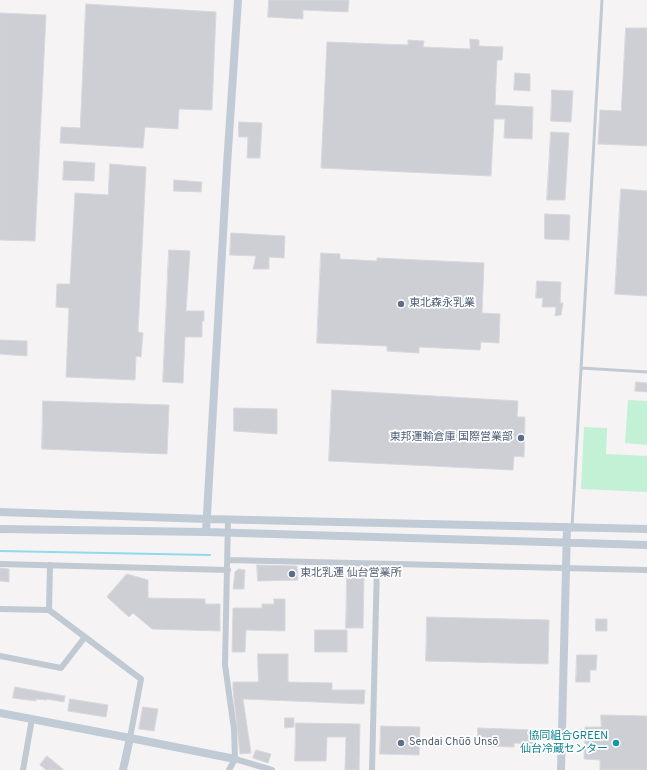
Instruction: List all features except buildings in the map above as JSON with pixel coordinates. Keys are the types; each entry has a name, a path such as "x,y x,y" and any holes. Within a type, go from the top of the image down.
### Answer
{"street":[{"path":"206,532 226,173 238,0"},
{"path":"0,512 207,519 647,529"},
{"path":"228,519 225,665 234,729 235,759 229,770"},
{"path":"561,770 566,543 569,527"},
{"path":"0,529 206,532 228,534 647,545"},
{"path":"228,560 647,570"},
{"path":"0,564 228,570"},
{"path":"372,770 377,564"},
{"path":"49,610 50,565"},
{"path":"0,609 49,610 140,679 123,770"},
{"path":"0,656 61,668 85,637"},
{"path":"0,713 235,759 272,770"},
{"path":"23,770 32,719"}],"lane":[{"path":"569,527 581,368 602,0"},
{"path":"581,368 647,372"}],"green space":[{"path":"628,400 647,401 647,445 625,443"},
{"path":"584,427 607,428 606,454 647,456 647,492 581,489"}],"waterway":[{"path":"0,551 210,555"}],"place":[{"name":"東北森永乳業","path":"401,304"},
{"name":"東邦運輸倉庫 国際営業部","path":"521,438"},
{"name":"東北乳運 仙台営業所","path":"292,574"},
{"name":"Sendai Chūō Unsō","path":"401,743"},
{"name":"協同組合GREEN 仙台冷蔵センター","path":"616,743"}]}
